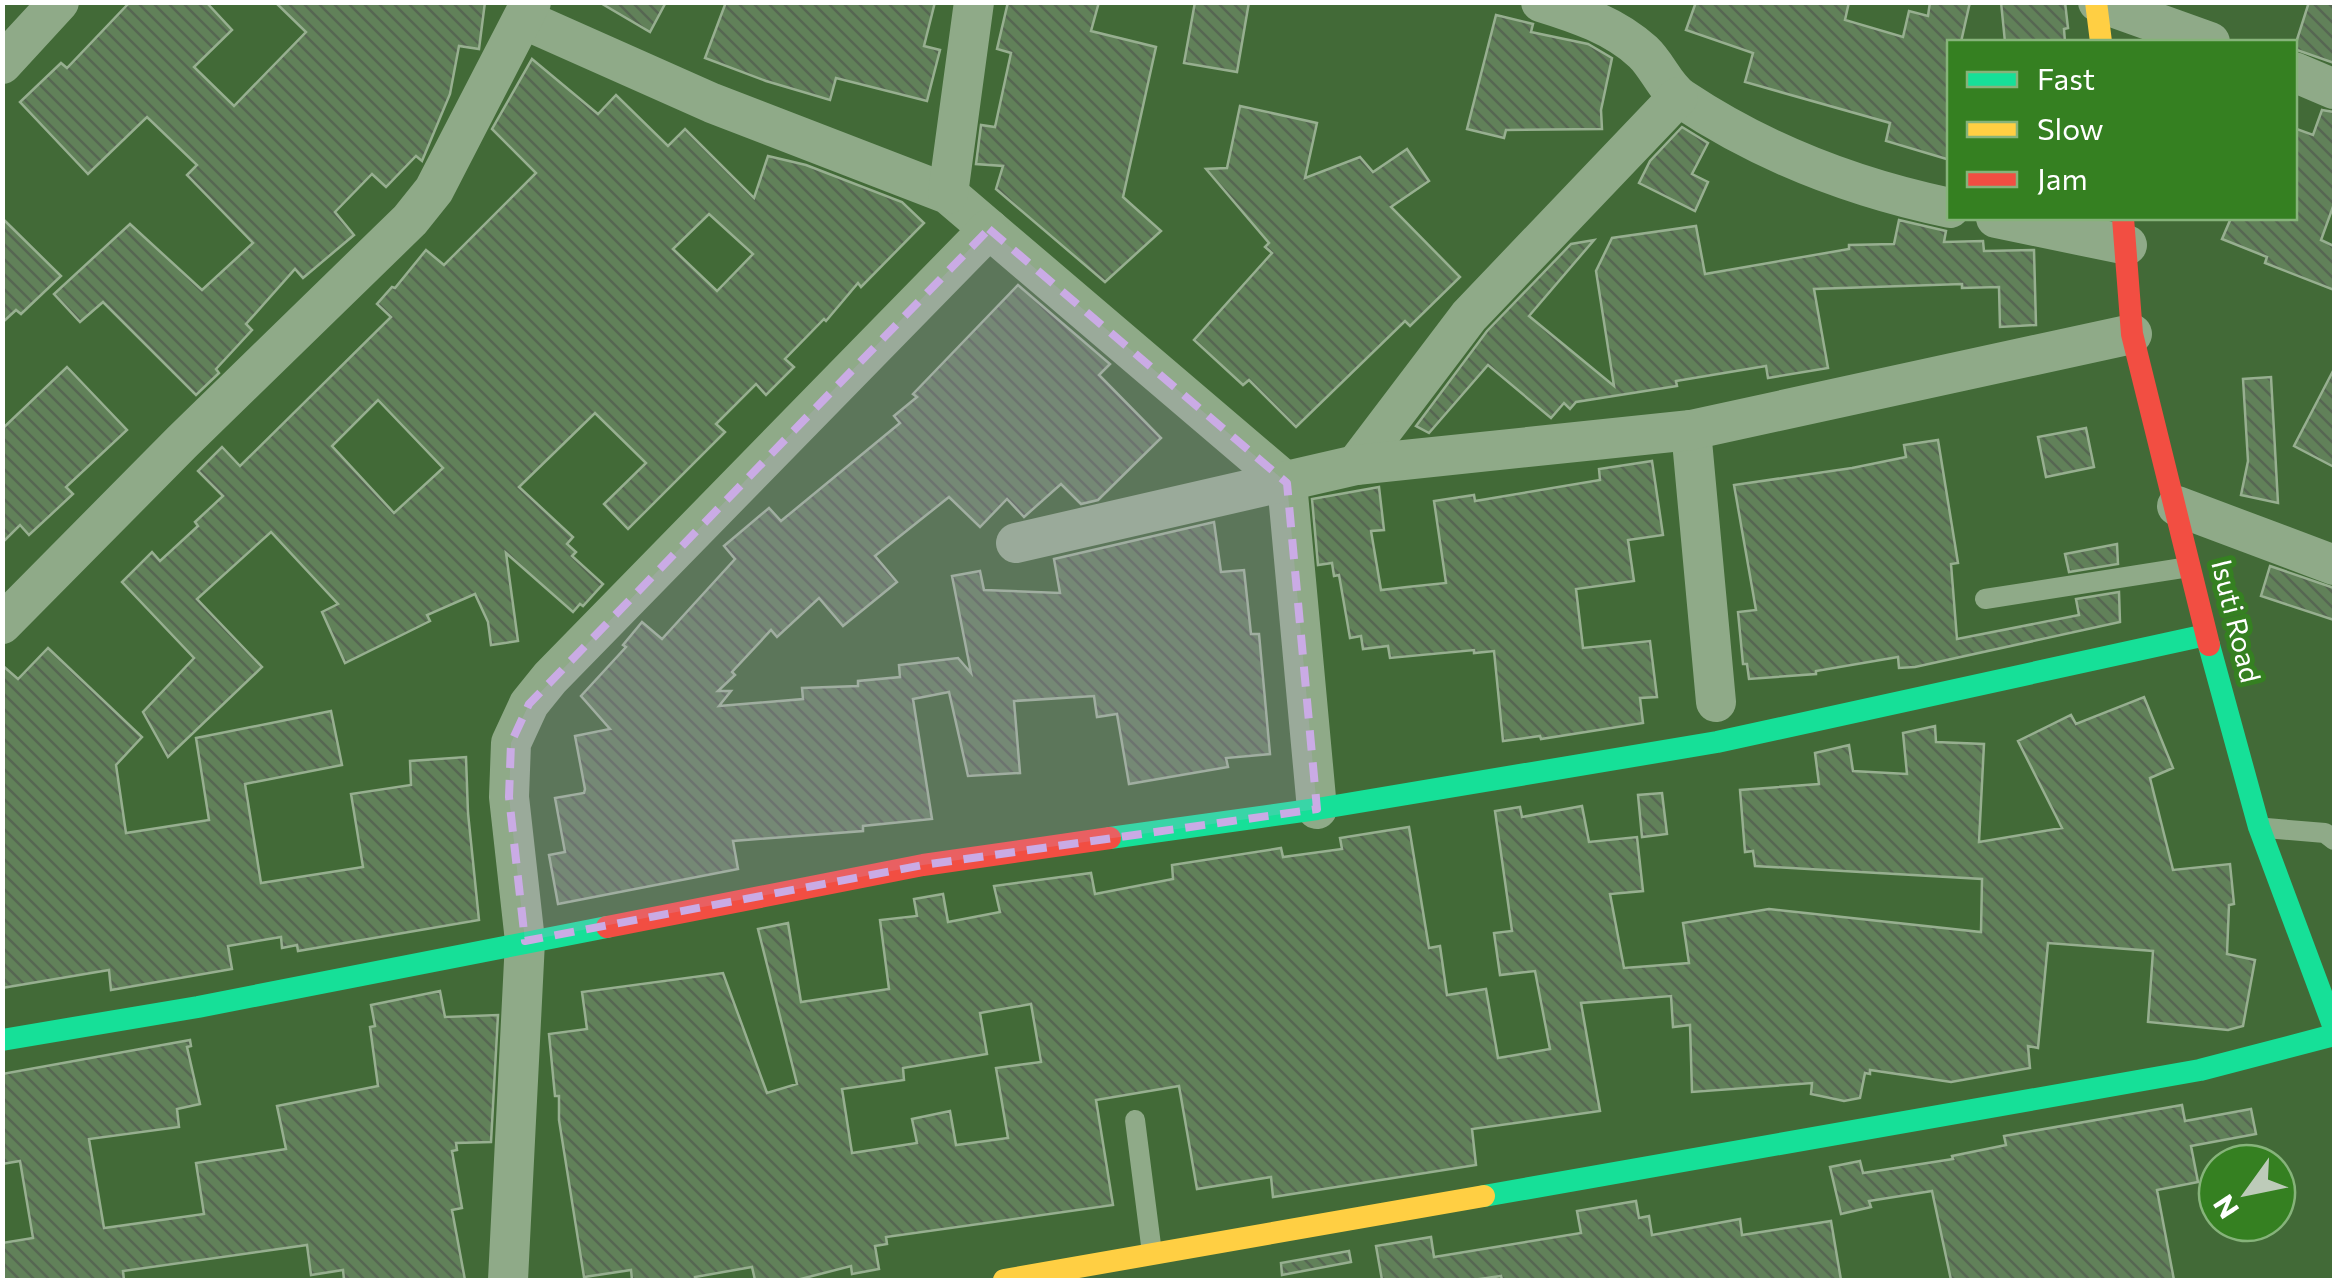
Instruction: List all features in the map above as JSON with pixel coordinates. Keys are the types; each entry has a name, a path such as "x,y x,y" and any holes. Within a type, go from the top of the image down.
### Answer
{"street":[{"path":"5,57 60,2"},
{"path":"948,194 974,2"},
{"path":"1541,2 1582,15 1616,34 1643,52 1678,97 1774,152 1852,182 1947,207"},
{"path":"2101,40 2097,2 2204,40"},
{"path":"2,624 410,220 434,190 527,11 712,103 948,194 1287,483 1317,809"},
{"path":"2297,73 2334,88"},
{"path":"1356,465 1469,316 1678,97"},
{"path":"2016,220 2125,231"},
{"path":"508,1280 525,941 509,797 510,743 529,704 988,229"},
{"name":"Isuti Road","path":"2125,231 2132,334 2206,635 2259,827 2334,1031"},
{"path":"1016,544 1356,465 1691,430 2132,334"},
{"path":"1691,430 1716,702"},
{"path":"2177,506 2334,565"},
{"path":"2,1040 198,1007 924,865 1317,809 1717,742 2206,635"},
{"path":"1004,1280 1080,1274 1152,1255 2200,1070 2334,1031"}],"lane":[{"path":"1985,599 2191,567"},
{"path":"2259,827 2324,833 2334,840"},
{"path":"1135,1120 1152,1255"}],"highlighted area":[{"path":"989,229 1287,483 1317,809 923,865 525,941 509,797 511,743 529,704"}],"building":[{"path":"130,2 206,2 232,30 194,67 234,106 306,32 275,2 485,2 479,49 459,46 450,94 422,161 416,156 386,187 372,174 335,212 354,235 303,278 295,269 246,324 252,330 216,369 219,373 196,395 103,302 80,322 54,294 130,224 202,290 253,243 187,175 197,165 147,117 88,174 20,102 61,63 67,68"},
{"path":"599,2 666,2 650,32"},
{"path":"726,2 935,2 924,46 940,50 927,101 836,78 830,100 705,58"},
{"path":"1008,2 1099,2 1091,31 1156,47 1123,197 1161,231 1105,282 996,189 1003,166 976,164 981,125 995,127 1011,53 997,49"},
{"path":"1195,2 1249,2 1237,72 1184,63"},
{"path":"1696,2 1849,2 1845,20 1903,37 1909,11 1928,16 1930,2 1970,2 1961,40 1947,40 1947,159 1886,141 1890,123 1745,82 1753,53 1686,30"},
{"path":"2001,2 2065,2 2068,28 2064,29 2065,40 2005,40"},
{"path":"2309,2 2334,2 2334,63 2297,50"},
{"path":"1496,15 1533,24 1531,32 1588,44 1612,58 1601,110 1602,129 1506,130 1504,138 1467,129"},
{"path":"532,59 598,114 616,95 668,146 685,129 754,198 768,156 806,165 902,202 924,223 861,287 858,283 826,321 785,359 794,367 766,395 756,384 716,424 725,432 628,529 604,504 646,463 595,413 519,487 573,537 567,544 576,552 572,556 603,584 573,612 506,553 518,641 491,645 488,622 475,594 427,615 430,621 345,663 322,612 338,604 271,532 197,599 262,667 168,757 143,712 194,658 122,582 152,552 160,561 223,496 198,471 222,447 240,466 391,317 377,304 426,250 444,265 536,173 492,129","holes":["709,214 753,254 717,291 673,249","378,400 443,468 394,513 332,446"]},
{"path":"1240,106 1317,123 1305,178 1360,157 1373,172 1407,149 1429,181 1391,207 1460,277 1410,326 1405,321 1296,427 1249,380 1243,385 1194,340 1272,253 1265,247 1269,243 1206,169 1227,168"},
{"path":"2322,110 2334,112 2334,204 2321,240 2334,246 2334,290 2265,263 2267,257 2222,239 2230,220 2297,220 2297,129 2313,135"},
{"path":"1682,127 1708,143 1692,174 1708,182 1695,211 1639,183 1650,161"},
{"path":"2,218 61,276 21,314 16,310 2,323"},
{"path":"1899,220 1946,231 1944,242 1983,241 1984,251 2034,250 2036,325 2000,327 1999,287 1962,288 1962,284 1814,289 1828,368 1768,378 1766,366 1676,381 1677,386 1576,402 1570,409 1564,403 1551,418 1488,365 1429,433 1416,426 1487,331 1571,244 1594,240 1529,316 1614,386 1596,271 1612,238 1696,226 1705,274 1849,249 1849,245 1894,244"},
{"path":"1018,285 1110,364 1099,375 1161,438 1098,500 1081,504 1061,484 1024,517 1007,499 980,527 949,497 875,556 897,582 843,626 819,598 777,637 771,630 718,691 731,691 719,706 803,699 802,688 858,686 858,681 900,677 899,665 958,658 971,673 952,576 980,571 984,590 1060,593 1054,559 1214,522 1221,572 1244,570 1251,634 1259,634 1270,754 1226,758 1228,767 1129,784 1117,714 1097,717 1094,696 1014,701 1020,773 968,776 949,692 913,699 932,819 863,826 863,831 733,841 738,869 558,904 549,855 565,852 555,798 584,793 575,736 610,729 581,696 626,647 623,645 642,622 662,639 735,559 724,546 769,508 781,521 900,423 894,416 917,397 913,394"},
{"path":"67,367 127,430 66,487 73,494 29,535 20,525 2,543 2,429"},
{"path":"2334,369 2334,467 2294,446"},
{"path":"2271,377 2278,503 2241,495 2248,461 2243,379"},
{"path":"2086,428 2094,467 2046,477 2038,437"},
{"path":"1938,440 1958,563 1951,564 1957,639 2079,615 2076,599 2119,592 2120,622 1915,667 1899,668 1898,657 1816,674 1749,679 1747,664 1743,664 1738,612 1756,610 1734,485 1906,457 1904,445"},
{"path":"1652,461 1663,535 1628,540 1634,581 1576,589 1583,648 1650,641 1657,697 1640,698 1643,723 1503,741 1494,651 1390,658 1388,646 1363,649 1361,636 1350,638 1339,575 1334,576 1332,563 1318,565 1312,499 1379,487 1384,530 1371,531 1381,590 1446,583 1434,501 1474,495 1475,501 1600,480 1599,469"},
{"path":"2117,544 2118,564 2069,572 2065,554"},
{"path":"2270,566 2334,588 2334,620 2261,596"},
{"path":"48,648 142,737 116,765 126,833 209,820 196,738 331,711 342,765 245,784 261,883 363,867 351,794 411,785 410,761 466,757 479,920 298,951 297,945 282,948 281,937 228,946 232,969 111,990 109,970 2,988 2,665 18,679"},
{"path":"2144,697 2173,768 2150,778 2173,870 2230,864 2234,904 2229,905 2227,954 2255,960 2243,1026 2228,1030 2148,1022 2153,951 2048,943 2038,1048 2028,1046 2030,1068 1951,1082 1870,1070 1870,1074 1865,1073 1860,1098 1844,1101 1811,1094 1812,1083 1692,1092 1690,1025 1673,1027 1671,996 1581,1003 1600,1111 1472,1129 1476,1165 1273,1197 1271,1177 1197,1189 1179,1086 1096,1100 1113,1205 886,1237 887,1244 875,1246 879,1269 852,1274 851,1266 797,1280 755,1280 752,1267 695,1280 632,1280 631,1270 584,1277 549,1034 587,1029 582,992 723,973 767,1093 797,1084 758,929 788,923 801,1002 889,989 880,920 917,916 914,899 943,894 948,922 1000,912 994,886 1091,873 1095,894 1173,879 1172,865 1281,848 1283,857 1342,849 1340,838 1409,827 1429,948 1440,946 1447,995 1486,989 1498,1058 1550,1049 1535,971 1500,975 1494,933 1512,931 1495,811 1520,807 1522,817 1582,806 1589,842 1637,837 1643,891 1610,894 1624,968 1689,963 1683,923 1769,909 1981,932 1982,879 1755,866 1753,851 1745,852 1740,790 1819,784 1815,753 1849,745 1853,771 1907,774 1903,733 1935,726 1936,742 1984,744 1979,842 2062,828 2018,741 2071,715 2076,724","holes":["1031,1004 1041,1062 996,1068 1008,1138 956,1145 950,1111 912,1119 917,1143 852,1153 842,1089 904,1080 903,1068 987,1054 980,1013"]},
{"path":"1662,793 1667,834 1642,837 1638,795"},
{"path":"440,991 445,1017 498,1015 491,1142 456,1143 457,1150 452,1151 462,1208 452,1210 465,1280 344,1280 343,1270 311,1275 307,1245 123,1271 124,1280 2,1280 2,1243 33,1238 20,1161 2,1164 2,1074 190,1040 191,1046 187,1047 200,1104 177,1109 179,1127 89,1139 104,1228 204,1214 196,1163 286,1149 277,1106 378,1086 371,1005"},
{"path":"2182,1105 2185,1121 2251,1109 2256,1134 2191,1146 2197,1182 2157,1190 2174,1280 1951,1280 1932,1191 1869,1201 1871,1207 1841,1214 1830,1167 1860,1161 1863,1173 1953,1159 1952,1156 2006,1145 2004,1136"},
{"path":"1636,1201 1639,1218 1649,1216 1652,1235 1740,1219 1742,1235 1831,1221 1841,1280 1502,1280 1501,1276 1473,1280 1382,1280 1376,1246 1431,1237 1434,1257 1581,1233 1577,1211"},
{"path":"1349,1251 1351,1262 1282,1275 1281,1263"}],"traffic: fast":[{"path":"1110,838 1317,809 1717,742 2206,635"},
{"path":"2209,645 2259,827 2334,1028"},
{"path":"2,1040 198,1007 607,927"},
{"path":"1484,1196 2200,1070 2334,1035"}],"traffic: slow":[{"path":"2096,2 2101,40"},
{"path":"1004,1280 1484,1196"}],"traffic: jam":[{"path":"2123,220 2132,334 2209,645"},
{"path":"607,927 923,865 1110,838"}]}
